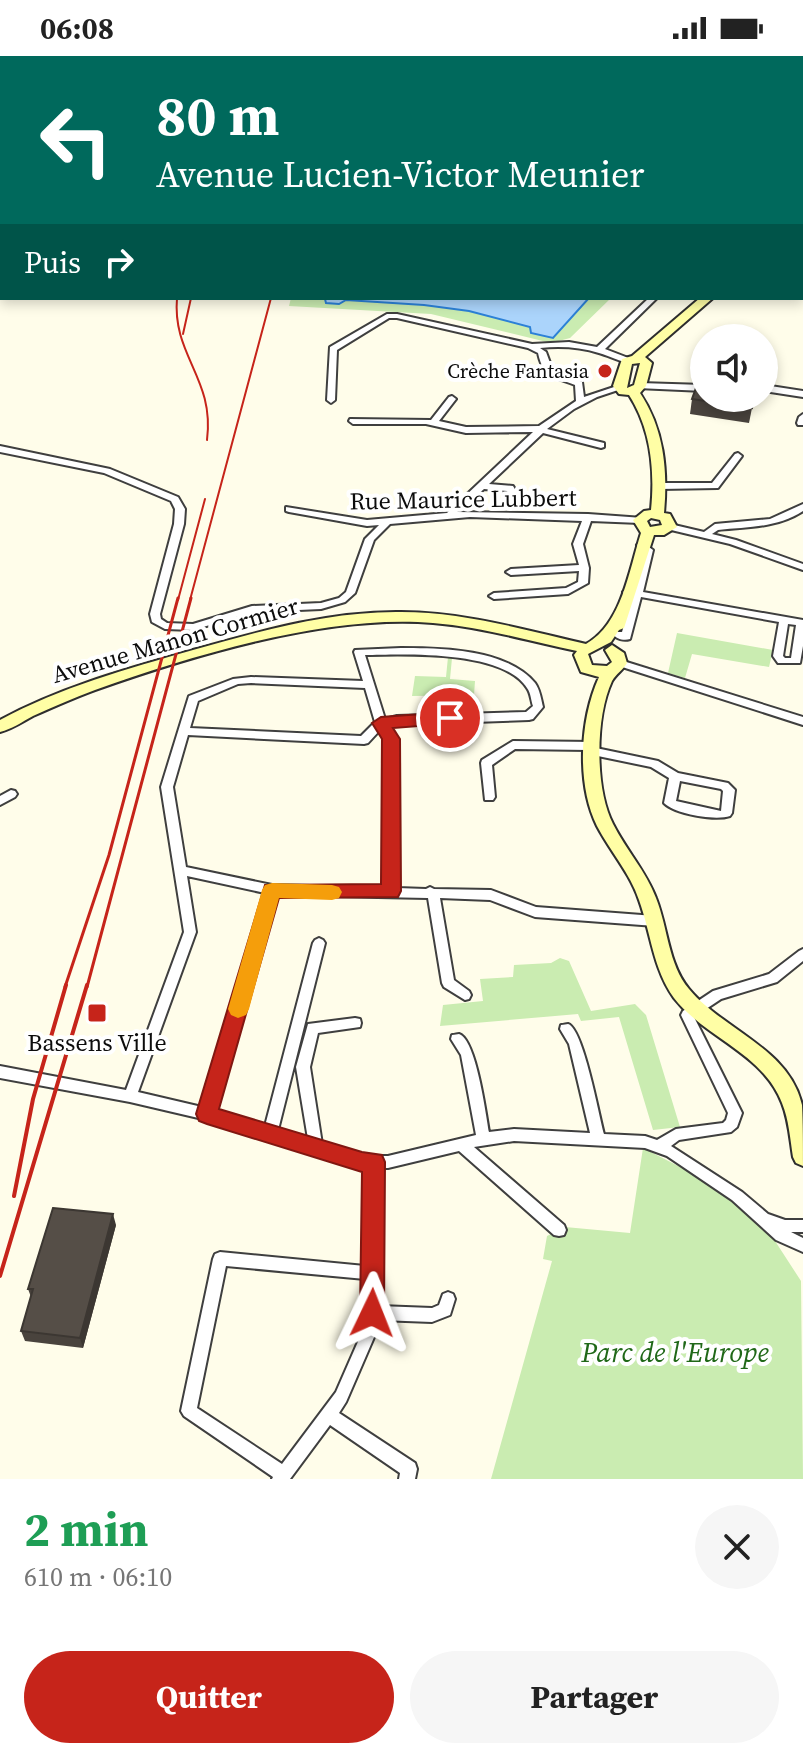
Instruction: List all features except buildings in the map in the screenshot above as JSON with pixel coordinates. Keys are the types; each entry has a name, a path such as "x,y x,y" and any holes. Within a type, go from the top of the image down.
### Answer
{"street":[{"path":"599,350 651,300"},
{"path":"657,514 660,486 658,457 642,405 631,389 636,360 708,300"},
{"path":"331,400 333,349 387,316 531,346 542,352 545,370 550,375 579,384 580,401 583,402"},
{"path":"531,346 561,342 636,360"},
{"path":"631,389 636,360"},
{"path":"452,515 482,490 539,429 583,402 631,389 690,388"},
{"path":"778,390 803,394"},
{"path":"433,423 452,399"},
{"path":"353,421 433,423 466,430 539,429 601,445"},
{"path":"0,449 107,471 175,499 180,509 179,524 155,614 156,620 165,626 193,627 252,609 321,606 342,600 350,593 370,539 386,523"},
{"path":"660,486 715,486 738,456"},
{"path":"482,490 508,487 514,496"},
{"path":"475,515 482,490"},
{"path":"707,534 715,527 766,524 803,507"},
{"name":"Rue Maurice Lubbert","path":"289,509 340,520 386,523 475,515 588,517 644,525"},
{"path":"670,527 668,519 657,514 645,515 633,593 599,704 592,748 592,783 601,816 635,873 680,991 696,1008 771,1067 797,1098 803,1157"},
{"path":"494,596 568,591 583,583 584,568 578,544 588,517"},
{"path":"644,525 664,531 670,527 707,534 803,567"},
{"path":"511,572 584,568"},
{"path":"599,704 592,671 582,664 585,652 606,639 633,593"},
{"path":"633,593 784,620"},
{"path":"592,671 618,650 620,614"},
{"name":"Avenue Manon Cormier","path":"0,727 45,703 106,680 251,638 317,624 432,618 512,631 585,652 600,647 618,650"},
{"path":"183,731 364,740 381,723 529,716 538,707 532,686 508,666 465,656 417,650 359,652 381,723 391,739 391,891"},
{"path":"618,650 803,721"},
{"path":"130,1096 190,932 167,787 193,699 237,681 369,685"},
{"path":"489,797 486,763 513,745 592,748 654,764 675,776 724,786 729,790 726,813 720,815 670,803 675,776"},
{"path":"0,801 11,794"},
{"path":"182,871 272,890 491,895 535,912 655,921"},
{"path":"207,1114 272,890"},
{"path":"430,892 434,898 448,983 465,995"},
{"path":"270,1133 319,943"},
{"path":"660,1146 676,1135 726,1128 732,1123 732,1103 687,1015 717,995 773,978 803,954"},
{"path":"316,1147 303,1067 313,1028 355,1023"},
{"path":"566,1029 575,1043 598,1139"},
{"path":"457,1039 467,1053 484,1139"},
{"path":"0,1072 69,1083 207,1114 362,1162 388,1162 514,1135 660,1146 737,1196 781,1235 803,1245"},
{"path":"461,1144 559,1230"},
{"path":"373,1273 220,1259 189,1411 282,1477 341,1397 371,1328 373,1273 374,1162"},
{"path":"764,1218 785,1226 803,1226"},
{"path":"372,1313 432,1315 445,1310 448,1299"},
{"path":"328,1415 409,1469 407,1479"}],"green space":[{"path":"290,300 609,300 570,338 551,343 431,314 289,306"},
{"path":"677,633 773,650 769,667 692,654 685,678 668,673"},
{"path":"448,657 452,658 450,679 475,681 474,695 412,696 415,676 446,677"},
{"path":"560,958 569,961 591,1011 635,1004 646,1015 680,1127 653,1130 619,1017 581,1021 578,1014 440,1026 443,1005 483,1001 480,979 513,977 514,965 551,963"},
{"name":"Parc de l'Europe","path":"643,1148 688,1171 764,1224 801,1281 803,1479 491,1479 552,1261 543,1259 547,1236 565,1227 630,1233"}],"water":[{"path":"325,300 346,300 339,304 326,303"},
{"path":"346,300 587,300 553,338 531,333 530,327 469,311"}],"railway":[{"path":"177,300 181,336 205,400 207,440"},
{"path":"183,334 191,300"},
{"path":"190,600 270,300"},
{"path":"178,600 205,499"},
{"path":"65,987 109,855 178,598"},
{"path":"87,987 191,598"},
{"path":"14,1196 33,1099 66,985"},
{"path":"0,1276 87,985"}],"slow traffic":[{"path":"238,1009 272,890 332,892"}],"place":[{"name":"Crèche Fantasia","path":"605,371"},
{"name":"Bassens Ville","path":"97,1013"}],"route":[{"path":"372,1313 374,1162 362,1162 207,1114 272,890 301,893 391,891 391,739 381,723 450,718"}]}
